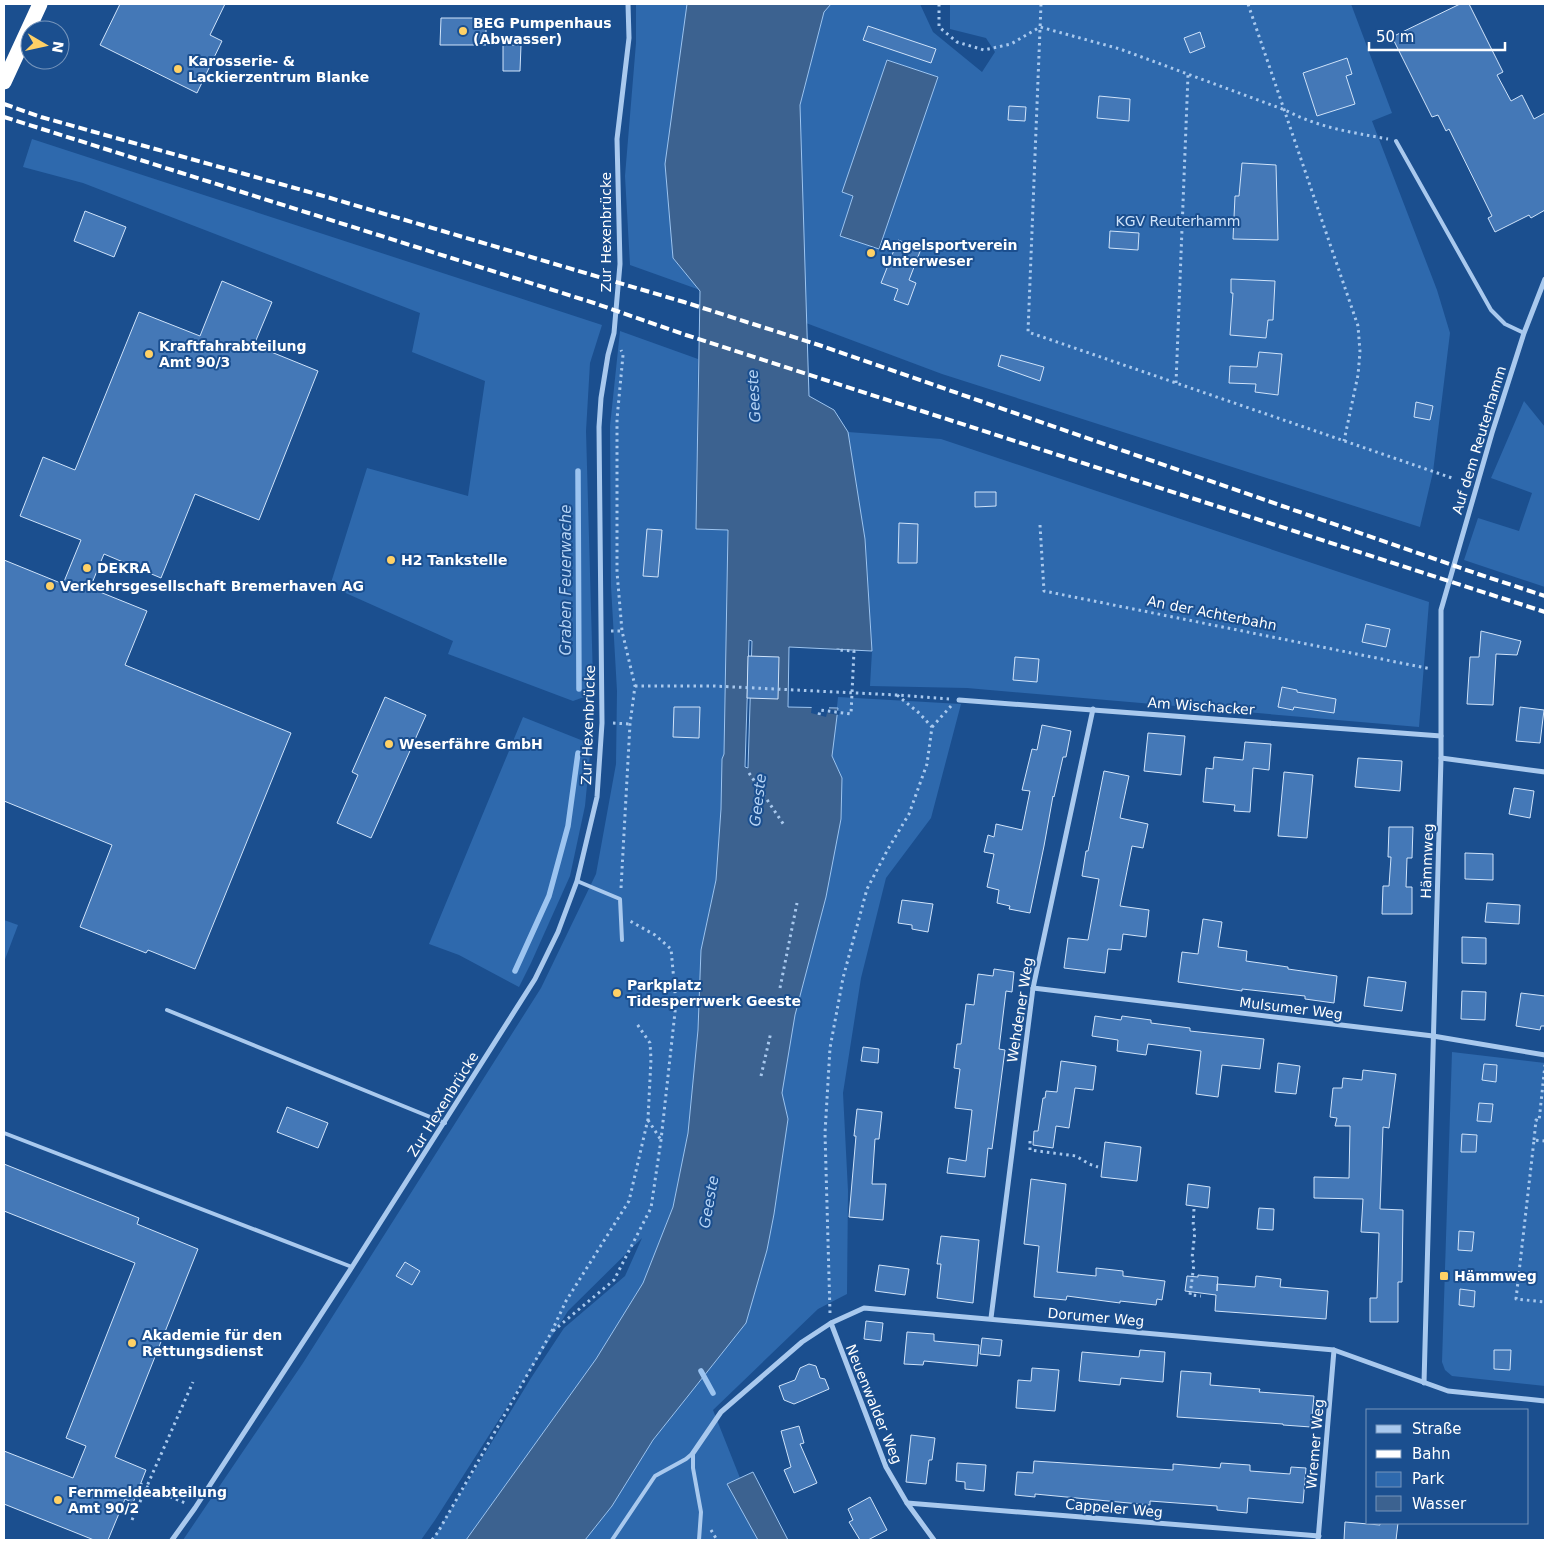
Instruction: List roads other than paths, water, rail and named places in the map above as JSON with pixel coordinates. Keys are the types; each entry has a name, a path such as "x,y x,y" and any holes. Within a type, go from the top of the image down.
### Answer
{"highway":[{"path":"4,82 39,5"}],"street":[{"name":"Zur Hexenbrücke","path":"172,1540 195,1508 352,1267 535,979 558,932 577,881 597,797 602,723 601,398 608,355 614,333 620,264 617,139 628,38 628,4"},
{"name":"Auf dem Reuterhamm","path":"1441,610 1492,433 1524,333 1545,279"},
{"name":"Hämmweg","path":"1424,1383 1441,758 1441,610"},
{"name":"Am Wischacker","path":"959,700 1441,736"},
{"name":"Wehdener Weg","path":"991,1318 1033,988 1093,709"},
{"path":"1441,758 1545,772"},
{"name":"Mulsumer Weg","path":"1033,988 1433,1036 1545,1055"},
{"name":"Dorumer Weg","path":"694,1453 721,1412 802,1342 831,1323 864,1308 1334,1350 1448,1392 1545,1401"},
{"name":"Neuenwalder Weg","path":"831,1323 886,1467 907,1503 934,1540"},
{"name":"Wremer Weg","path":"1319,1538 1334,1350"},
{"name":"Cappeler Weg","path":"907,1503 1319,1538"}],"lane":[{"path":"1396,141 1491,310 1505,324 1524,333"},
{"path":"577,881 620,899 622,940"},
{"path":"166,1010 445,1123"},
{"path":"4,1133 352,1267"},
{"path":"612,1540 655,1476 694,1453"},
{"path":"694,1453 693,1468 701,1512 699,1540"}],"water":[{"name":"Geeste","path":"687,4 831,4 824,12 800,105 809,396 834,410 848,432 865,539 872,651 789,647 788,707 838,708 832,756 842,778 841,819 826,897 795,1015 782,1093 788,1119 774,1214 767,1250 746,1323 653,1440 612,1506 585,1540 466,1540 596,1359 643,1283 673,1207 688,1133 698,1030 701,950 716,880 721,809 722,759 724,754 728,530 696,529 700,291 673,258 665,164","holes":["749,640 752,641 748,768 745,767"]},
{"path":"887,60 938,77 879,249 840,236 853,196 842,192"},
{"path":"753,1472 788,1540 758,1540 727,1484"}],"waterway":[{"name":"Graben Feuerwache","path":"578,471 579,689"},
{"name":"Graben Feuerwache","path":"515,971 549,896 568,826 578,753"},
{"path":"701,1371 713,1393"}],"railway":[{"path":"4,104 41,117 327,197 684,302 822,346 1545,596"},
{"path":"4,117 594,303 686,335 1545,612"}],"place":[{"name":"BEG Pumpenhaus (Abwasser)","path":"463,31"},
{"name":"Karosserie- & Lackierzentrum Blanke","path":"178,69"},
{"name":"Angelsportverein Unterweser","path":"871,253"},
{"name":"Kraftfahrabteilung Amt 90/3","path":"149,354"},
{"name":"H2 Tankstelle","path":"391,560"},
{"name":"DEKRA","path":"87,568"},
{"name":"Verkehrsgesellschaft Bremerhaven AG","path":"50,586"},
{"name":"Weserfähre GmbH","path":"389,744"},
{"name":"Parkplatz Tidesperrwerk Geeste","path":"617,993"},
{"name":"Hämmweg","path":"1444,1276"},
{"name":"Akademie für den Rettungsdienst","path":"132,1343"},
{"name":"Fernmeldeabteilung Amt 90/2","path":"58,1500"}],"park label":[{"name":"KGV Reuterhamm","path":"1178,221"}]}
